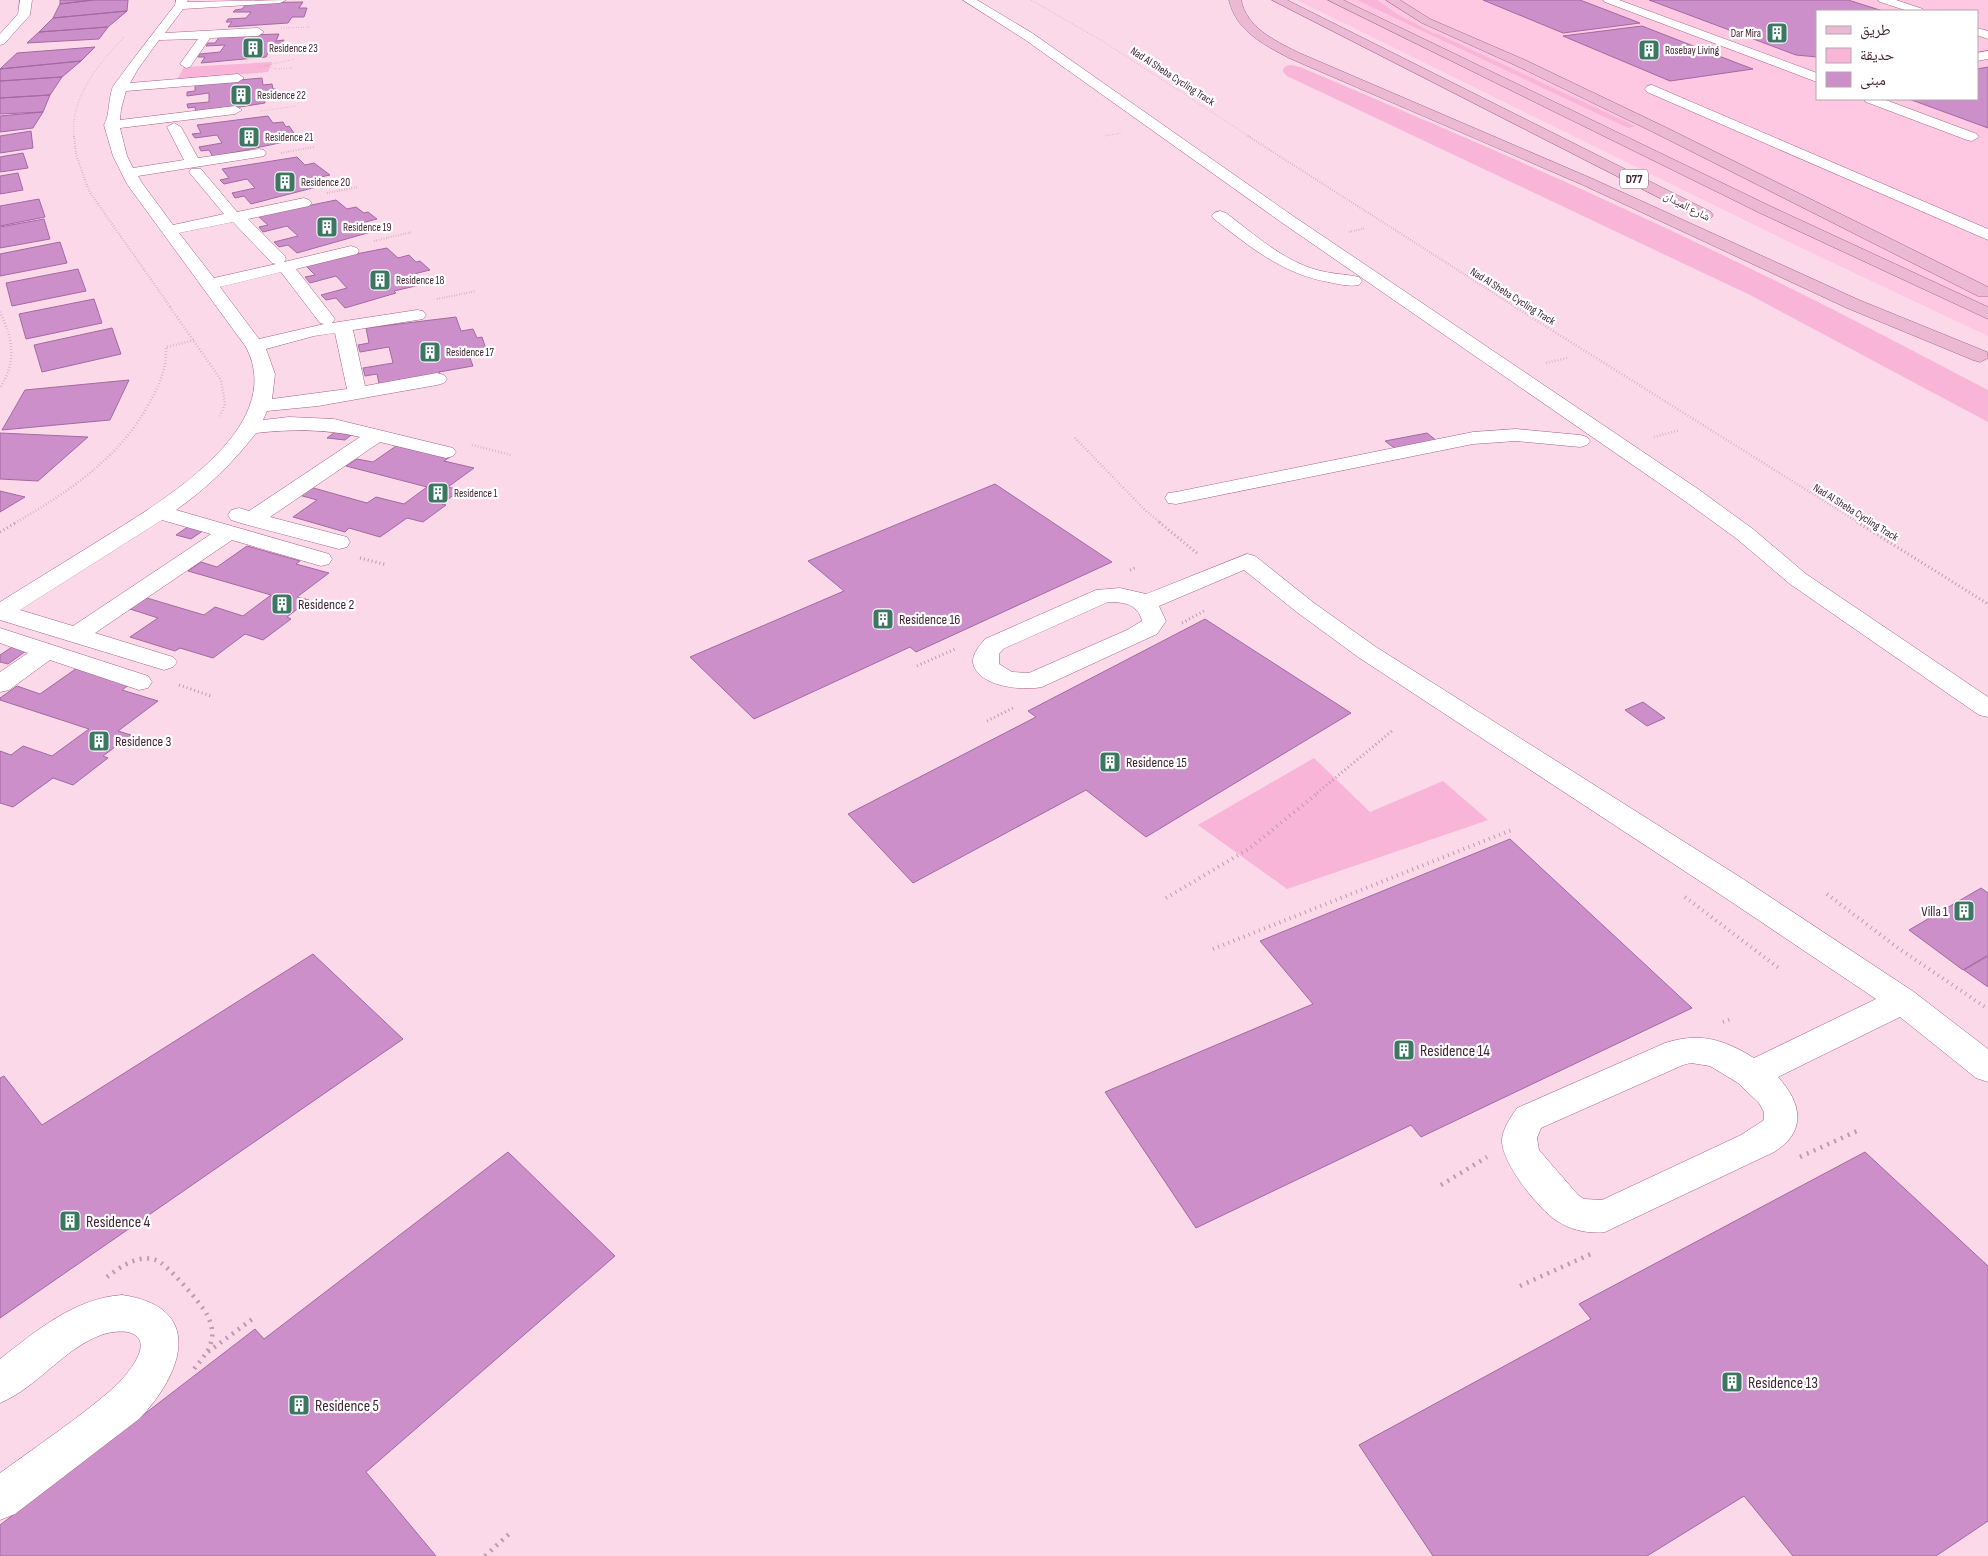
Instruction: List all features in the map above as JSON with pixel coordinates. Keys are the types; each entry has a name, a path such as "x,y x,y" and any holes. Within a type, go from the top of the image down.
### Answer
{"main road":[{"path":"1235,0 1240,16 1254,32 1292,55 1615,194 1853,304 1984,358"},
{"name":"شارع الميدان","path":"1278,0 1715,220"},
{"name":"D77","path":"1334,0 1715,185 1988,314"},
{"path":"1392,0 1426,21 1610,106 1988,294"},
{"path":"1794,261 1984,358"}],"street":[{"path":"0,41 24,15 26,0"},
{"path":"0,620 168,506 211,472 227,456 248,428 260,406 265,376 263,362 252,340 132,179 112,130 115,101 119,88 139,67 158,35 181,3 213,0"},
{"path":"181,3 234,3 280,0"},
{"path":"1609,0 1816,78"},
{"path":"1884,0 1916,10"},
{"path":"186,64 234,3"},
{"path":"963,3 1020,46"},
{"path":"963,3 1037,41 1282,215 1690,494 1745,534 1798,579"},
{"path":"1630,8 1652,5"},
{"path":"158,35 215,26 259,30"},
{"path":"170,65 204,63"},
{"path":"119,88 238,78"},
{"path":"177,83 174,122 195,168 233,214 282,263 326,319"},
{"path":"1652,89 1988,235"},
{"path":"1874,100 1988,143"},
{"path":"112,130 235,114"},
{"path":"1155,143 1490,379"},
{"path":"132,179 261,156"},
{"path":"168,228 301,200"},
{"path":"1220,216 1267,251 1289,264 1309,272 1353,281"},
{"path":"208,280 348,247"},
{"path":"252,340 402,300"},
{"path":"252,340 417,315"},
{"path":"343,326 357,393"},
{"path":"260,406 357,393 437,379"},
{"path":"1176,498 1272,478 1317,482 1344,478 1366,469 1380,457 1490,436 1530,436 1588,446 1550,420"},
{"path":"248,428 283,424 320,423 446,452"},
{"path":"252,519 377,435"},
{"path":"168,506 252,519 339,542"},
{"path":"168,506 229,532 321,559"},
{"path":"1693,518 1798,579 1988,709"},
{"path":"76,635 229,532"},
{"path":"1146,603 1153,612 1154,621 1148,629 1042,678 1033,681 1012,681 1002,678 992,672 987,666 985,658 988,650 994,644 1104,595 1119,594 1134,597 1146,603 1247,561 1306,608 1367,652 1724,882 1902,1001 1988,1068"},
{"path":"0,620 76,635 164,662"},
{"path":"0,620 47,651 138,682"},
{"path":"0,684 47,651"},
{"path":"1752,1076 1779,1060 1902,1001"},
{"path":"1691,1050 1707,1051 1739,1065 1752,1076 1766,1086 1779,1104 1782,1120 1775,1132 1753,1146 1605,1216 1589,1217 1571,1211 1557,1198 1521,1155 1518,1141 1521,1128 1529,1118 1677,1053 1691,1050"},
{"path":"0,1383 80,1324 99,1316 116,1313 133,1314 146,1319 155,1328 159,1341 158,1356 152,1373 140,1390 125,1405 0,1498"}],"path":[{"name":"Nad Al Sheba Cycling Track","path":"1030,0 1104,42 1432,256 1988,604"},
{"path":"264,66 276,69 293,68"},
{"path":"1105,136 1121,133"},
{"path":"0,312 5,322 11,351 10,371 0,388"},
{"path":"0,532 50,502 81,480 122,446 138,426 153,399 163,374 167,355 166,347 195,340"},
{"path":"1166,898 1250,848 1392,731"},
{"path":"1213,949 1514,828"},
{"path":"1827,894 1898,948 1988,1009"},
{"path":"208,1352 254,1317"},
{"path":"485,1556 509,1534"}],"shaded area":[{"path":"1297,0 1988,0 1988,336 1793,244"}],"green space":[{"path":"1357,0 1377,0 1397,14 1433,33 1635,126 1628,128"},
{"path":"272,62 268,72 177,80 184,67"},
{"path":"1291,65 1356,91 1578,188 1836,311 1988,390 1988,422 1750,295 1287,76 1283,69"},
{"path":"1314,758 1370,812 1443,781 1488,820 1287,889 1198,825"}],"building":[{"path":"60,0 93,0 60,4"},
{"path":"93,0 128,0 127,11 53,18 60,4"},
{"path":"1483,0 1580,0 1640,23 1563,33"},
{"name":"Dar Mira","path":"1649,0 1848,0 1880,10 1816,10 1816,57 1796,55"},
{"path":"303,2 299,8 307,8 304,17 292,17 288,23 228,27 232,22 226,22 228,19 246,18 251,12 233,12 242,9 247,3"},
{"path":"127,11 108,27 39,32 53,18"},
{"name":"Rosebay Living","path":"1642,26 1753,69 1670,81 1563,36"},
{"path":"108,27 99,39 27,43 39,32"},
{"name":"Residence 23","path":"279,34 276,41 284,40 281,45 285,45 282,50 269,51 266,57 201,63 205,57 198,57 200,54 220,52 225,45 206,46 208,43 215,43 220,36"},
{"path":"95,47 81,61 0,69 17,53"},
{"path":"81,61 62,77 0,81 0,69"},
{"path":"1988,67 1988,128 1912,100 1978,100 1978,69"},
{"path":"62,77 50,95 0,98 0,81"},
{"name":"Residence 22","path":"262,78 263,85 272,84 273,89 276,89 277,95 264,96 265,103 196,114 195,107 188,108 187,104 209,102 209,93 187,96 187,92 195,91 195,84"},
{"path":"50,95 43,112 0,114 0,98"},
{"path":"43,112 33,128 0,132 0,116"},
{"name":"Residence 21","path":"268,116 273,123 283,122 294,133 280,135 284,142 213,157 209,150 201,151 199,147 222,143 217,135 195,138 192,134 201,133 197,125"},
{"path":"31,131 33,148 0,153 0,136"},
{"path":"23,153 28,168 0,172 0,157"},
{"name":"Residence 20","path":"297,157 305,165 314,163 330,175 316,178 324,185 251,204 244,196 235,198 232,193 255,188 247,179 224,184 220,180 229,178 222,169"},
{"path":"18,173 23,190 0,194 0,176"},
{"path":"39,199 45,217 0,226 0,206"},
{"name":"Residence 19","path":"336,200 347,209 356,207 364,213 368,212 377,219 362,223 371,232 297,253 288,245 279,247 274,242 298,236 287,226 263,232 259,227 268,225 258,216"},
{"path":"44,219 50,239 0,248 0,227"},
{"path":"60,242 67,263 0,276 0,254"},
{"name":"Residence 18","path":"387,248 398,258 409,255 416,262 420,261 430,270 414,274 424,284 394,291 396,293 345,308 336,298 326,300 321,295 347,288 336,276 310,283 305,277 315,275 304,264"},
{"path":"78,269 86,291 12,306 6,283"},
{"path":"94,299 102,323 26,339 19,314"},
{"name":"Residence 17","path":"456,317 461,331 473,329 477,338 482,337 486,349 468,353 473,366 439,372 440,374 380,388 377,374 365,376 363,368 393,363 389,347 360,352 358,345 369,343 366,328"},
{"path":"112,328 121,354 42,372 34,345"},
{"path":"129,380 110,420 2,430 25,390"},
{"path":"338,430 355,432 345,440 327,438"},
{"path":"0,433 88,437 38,481 0,479"},
{"path":"1427,433 1437,441 1397,450 1385,441"},
{"name":"Residence 1","path":"399,444 450,457 444,461 474,468 448,487 460,490 442,504 446,505 423,522 407,518 380,537 349,528 345,532 293,517 317,500 299,495 310,487 367,503 376,497 404,504 427,487 346,466 357,459 373,462"},
{"name":"Residence 16","path":"995,484 1112,562 916,652 910,647 754,719 690,657 844,591 808,561"},
{"path":"0,491 25,497 0,512"},
{"path":"189,526 204,530 191,539 176,535"},
{"name":"Residence 2","path":"247,546 300,561 296,564 329,573 297,597 309,600 287,617 291,619 263,640 245,634 213,658 180,648 175,651 130,637 158,618 130,609 147,598 204,615 215,607 243,616 271,595 188,571 201,562 217,567"},
{"name":"Residence 15","path":"1205,619 1351,713 1146,837 1086,790 913,883 848,814 1036,717 1028,711"},
{"path":"12,647 26,651 8,664 0,662 0,655"},
{"name":"Residence 3","path":"77,668 130,684 122,690 158,701 118,731 131,735 103,756 108,758 73,785 53,778 13,807 0,803 0,751 11,755 23,746 52,756 89,729 0,700 0,698 17,686 40,694"},
{"path":"1643,702 1665,718 1647,726 1625,710"},
{"name":"Residence 14","path":"1510,839 1692,1008 1421,1137 1411,1125 1196,1228 1105,1092 1313,1004 1260,941"},
{"name":"Villa 1","path":"1981,888 1988,893 1988,955 1963,970 1909,930"},
{"name":"Residence 4","path":"313,954 403,1039 0,1318 0,1078 4,1076 42,1125"},
{"path":"1988,956 1988,987 1964,970"},
{"name":"Residence 5","path":"508,1152 615,1256 366,1472 436,1556 0,1556 0,1525 255,1329 264,1339"},
{"name":"Residence 13","path":"1865,1152 1988,1266 1988,1521 1936,1556 1793,1556 1744,1496 1647,1556 1433,1556 1359,1445 1591,1319 1579,1304"}],"place":[{"name":"Dar Mira","path":"1777,33"},
{"name":"Residence 23","path":"253,48"},
{"name":"Rosebay Living","path":"1649,50"},
{"name":"Residence 22","path":"241,95"},
{"name":"Residence 21","path":"249,137"},
{"name":"Residence 20","path":"285,182"},
{"name":"Residence 19","path":"327,227"},
{"name":"Residence 18","path":"380,280"},
{"name":"Residence 17","path":"430,352"},
{"name":"Residence 1","path":"438,493"},
{"name":"Residence 2","path":"282,604"},
{"name":"Residence 16","path":"883,619"},
{"name":"Residence 3","path":"99,741"},
{"name":"Residence 15","path":"1110,762"},
{"name":"Villa 1","path":"1964,911"},
{"name":"Residence 14","path":"1404,1050"},
{"name":"Residence 4","path":"70,1221"},
{"name":"Residence 13","path":"1732,1382"},
{"name":"Residence 5","path":"299,1405"}]}
